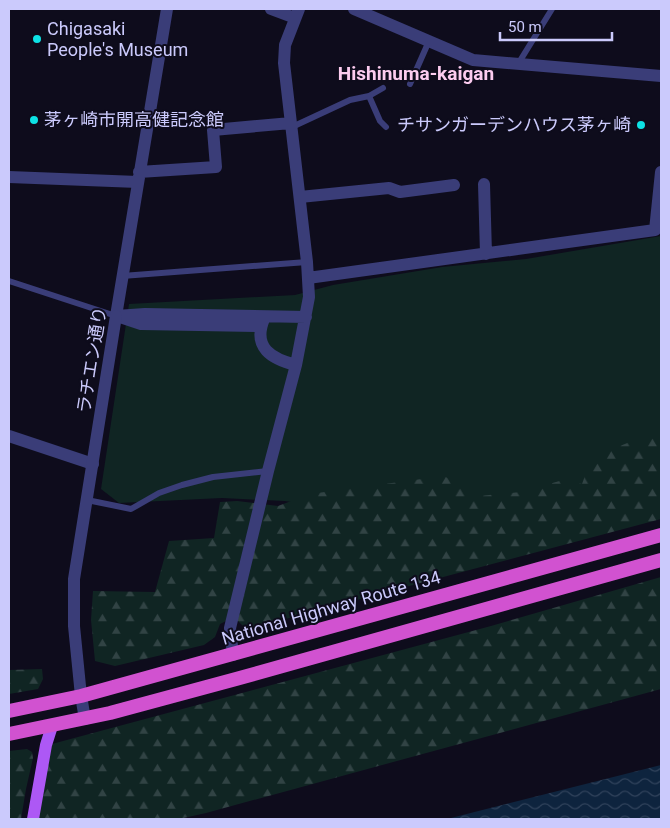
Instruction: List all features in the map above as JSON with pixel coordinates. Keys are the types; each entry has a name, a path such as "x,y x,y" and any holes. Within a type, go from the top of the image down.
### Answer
{"highway":[{"name":"National Highway Route 134","path":"9,711 81,696 233,655 661,535"},
{"path":"9,734 86,719 236,679 661,560"}],"main road":[{"path":"33,819 46,745 52,726"}],"street":[{"name":"ラチエン通り","path":"86,719 81,696 74,626 74,579 167,9"},
{"path":"233,655 230,628 296,365 309,296 307,262 284,63 285,45 297,14 270,9"},
{"path":"354,9 473,60 661,76"},
{"path":"9,178 139,177 216,166 214,130 291,125"},
{"path":"308,278 655,230 661,179"},
{"path":"484,184 486,254"},
{"path":"300,198 389,188 400,192 454,186"},
{"path":"116,316 145,314 263,322 306,318"},
{"path":"263,322 261,336 263,345 269,355 279,361 296,365"},
{"path":"9,436 93,464"}],"lane":[{"path":"518,64 552,9"},
{"path":"410,84 429,41"},
{"path":"291,125 350,100 369,96 383,88"},
{"path":"369,96 380,121 386,127"},
{"path":"122,276 307,262"},
{"path":"9,281 116,316"},
{"path":"87,500 132,509 160,493 182,485 213,477 268,471"}],"green space":[{"path":"661,236 661,487 470,524 284,501 222,498 119,503 101,489 129,304 295,295 333,285 442,267 526,259"},
{"path":"661,433 661,519 255,627 243,626 234,617 220,624 215,637 204,645 115,666 95,661 91,620 93,591 155,592 169,541 214,538 220,502 237,501 278,506 310,494 444,476 479,496 521,492 563,480 582,484 592,457 635,440"},
{"path":"661,577 661,689 179,819 31,819 52,744 491,626"},
{"path":"42,669 43,679 38,689 9,694 9,670"},
{"path":"27,749 32,752 33,758 21,819 9,819 9,751"}],"water":[{"path":"661,765 661,819 447,819"}],"place":[{"name":"Chigasaki People's Museum","path":"37,39"},
{"name":"茅ヶ崎市開高健記念館","path":"34,120"},
{"name":"チサンガーデンハウス茅ヶ崎","path":"641,125"}],"district":[{"name":"Hishinuma-kaigan","path":"416,73"}]}
